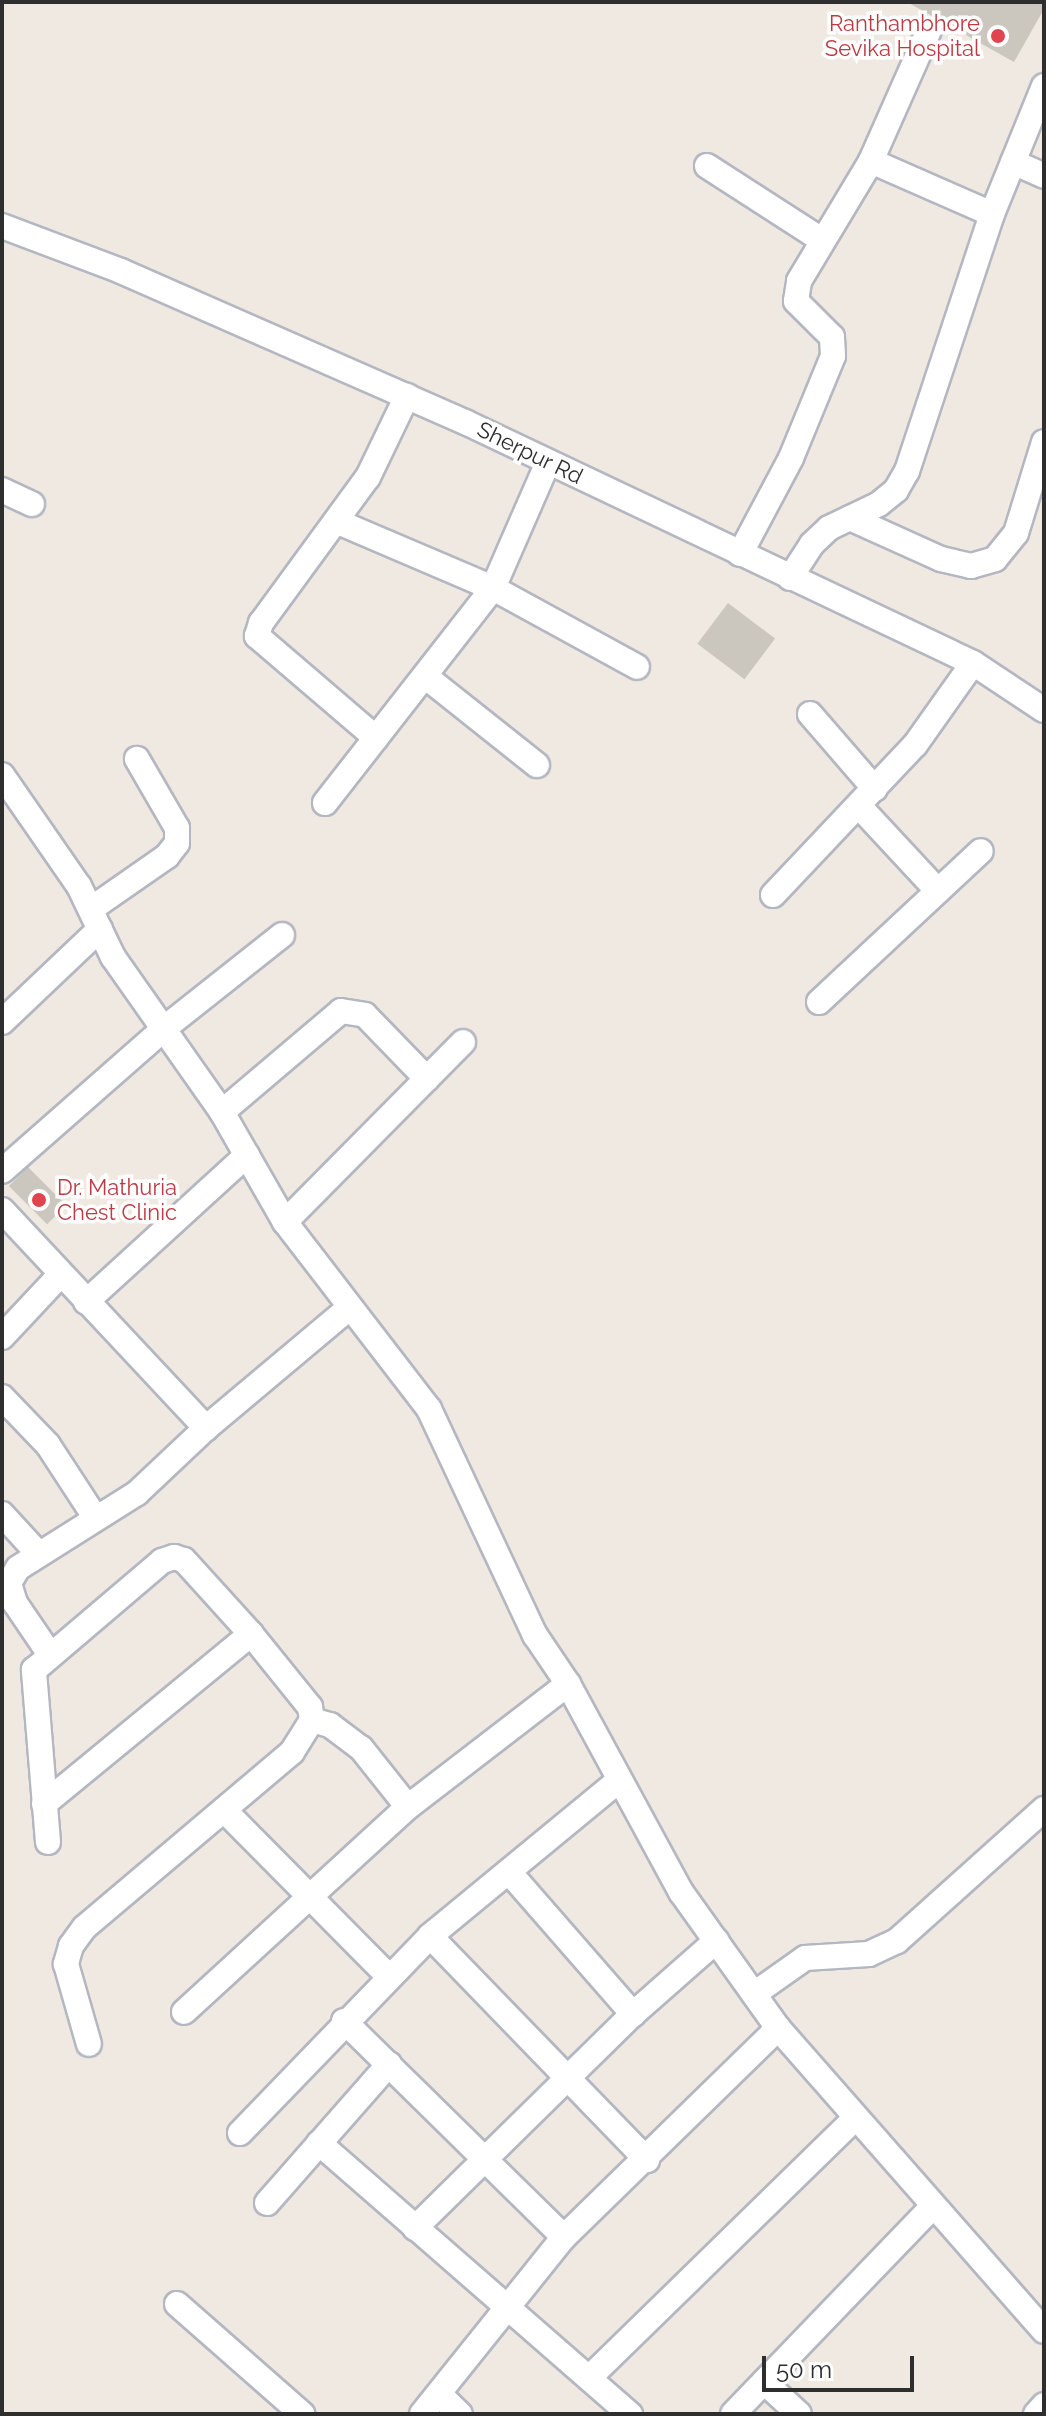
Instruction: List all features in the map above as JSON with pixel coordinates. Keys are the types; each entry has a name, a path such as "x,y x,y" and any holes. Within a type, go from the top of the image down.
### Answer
{"street":[{"path":"740,554 791,458 833,356 832,337 796,301 799,281 871,161 929,30"},
{"path":"790,578 812,544 896,490 907,471 992,214 1044,86"},
{"path":"871,161 992,214"},
{"path":"1013,162 1044,176"},
{"path":"707,166 822,240"},
{"name":"Sherpur Rd","path":"2,226 121,271 407,396 973,663 1044,710"},
{"path":"376,738 257,636 261,623 338,522 368,477 407,396"},
{"path":"850,518 941,559 971,566 995,559 1016,533 1044,442"},
{"path":"325,803 493,588 548,462"},
{"path":"2,490 32,504"},
{"path":"338,522 493,588 637,667"},
{"path":"773,895 915,745 973,663"},
{"path":"425,676 537,765"},
{"path":"810,714 867,798 938,891"},
{"path":"2,1022 96,919 167,856 177,843 177,828 137,759"},
{"path":"2,775 34,815 96,919 113,957 166,1027 222,1112 285,1222 429,1409 535,1635 568,1684 618,1781 716,1941 778,2028 820,2069 854,2119 1044,2331"},
{"path":"819,1002 981,851"},
{"path":"2,1171 166,1027 282,935"},
{"path":"222,1112 341,1011 365,1015 427,1079"},
{"path":"285,1222 463,1042"},
{"path":"86,1302 247,1155"},
{"path":"2,1210 206,1428"},
{"path":"2,1337 61,1274"},
{"path":"49,1653 15,1603 9,1583 37,1552 167,1470 206,1428 349,1308"},
{"path":"2,1397 48,1445 95,1517"},
{"path":"2,1514 37,1552"},
{"path":"48,1842 32,1688 34,1670 49,1653 174,1557 184,1560 251,1634 310,1707 312,1720 292,1752 84,1928 71,1946 66,1964 89,2044"},
{"path":"44,1804 251,1634"},
{"path":"184,2012 408,1807 568,1684"},
{"path":"312,1720 330,1725 361,1748 408,1807"},
{"path":"240,2133 344,2021 430,1936 618,1781"},
{"path":"754,1994 805,1958 869,1954 897,1941 1044,1809"},
{"path":"224,1810 389,1977"},
{"path":"509,1872 633,2014"},
{"path":"430,1936 647,2160"},
{"path":"415,2228 633,2014 716,1941"},
{"path":"344,2021 564,2237"},
{"path":"422,2414 564,2237 647,2160 778,2028"},
{"path":"267,2203 389,2064"},
{"path":"590,2377 854,2119"},
{"path":"319,2143 505,2309 590,2377 630,2414"},
{"path":"733,2414 932,2207"},
{"path":"177,2304 302,2414"},
{"path":"764,2382 799,2414"},
{"path":"439,2394 460,2414"},
{"path":"1036,2414 1044,2405"}],"building":[{"name":"Ranthambhore Sevika Hospital","path":"907,2 1044,2 1044,9 1014,62"},
{"path":"728,603 775,639 744,679 697,644"},
{"path":"28,1167 66,1205 47,1224 9,1186"}],"place":[{"name":"Ranthambhore Sevika Hospital","path":"998,36"},
{"name":"Dr. Mathuria Chest Clinic","path":"39,1200"}]}
